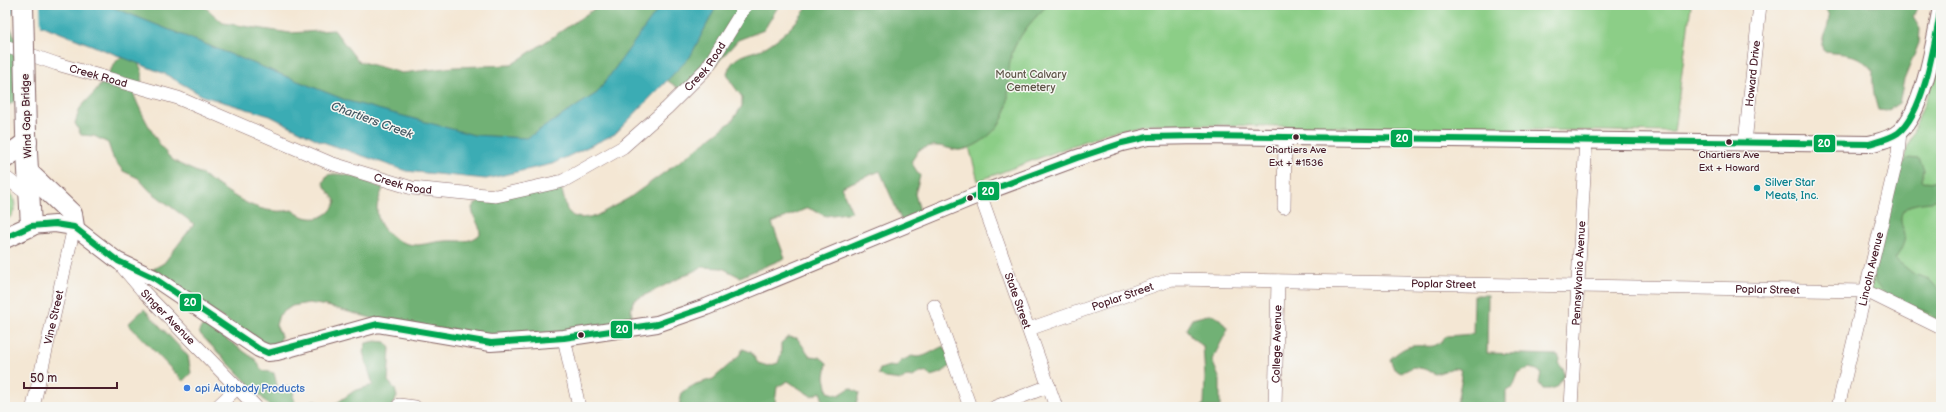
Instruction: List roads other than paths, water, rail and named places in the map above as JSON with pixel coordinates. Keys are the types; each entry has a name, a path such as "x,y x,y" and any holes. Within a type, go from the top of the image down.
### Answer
{"main road":[{"name":"Wind Gap Bridge","path":"23,5 26,137 31,226"},
{"path":"5,158 26,137"},
{"path":"29,173 72,214 74,227"},
{"path":"5,238 31,226"}],"street":[{"name":"Creek Road","path":"5,46 57,64 178,98 330,162 405,186 412,188 496,196 563,181 623,147 668,108 707,68 746,5"},
{"name":"Howard Drive","path":"1745,142 1760,5"},
{"path":"118,261 154,278 259,350 268,353 277,352 378,324 491,343 564,338 656,324 706,307 980,194 1116,145 1148,138 1285,137 1586,139 1869,144 1886,139 1900,131 1911,115 1920,95 1932,57 1941,7"},
{"name":"Lincoln Avenue","path":"1838,407 1898,154 1900,131"},
{"path":"1284,207 1285,137"},
{"name":"Pennsylvania Avenue","path":"1571,407 1586,139"},
{"path":"5,177 30,196"},
{"name":"State Street","path":"980,194 1056,407"},
{"name":"Singer Avenue","path":"31,226 55,224 74,227 118,261 142,290 256,407"},
{"name":"Vine Street","path":"34,407 74,227"},
{"name":"Poplar Street","path":"1029,329 1172,279 1866,291"},
{"name":"College Avenue","path":"1275,407 1278,281"},
{"path":"1866,291 1941,328"},
{"path":"934,306 970,407"},
{"path":"564,338 578,407"},
{"path":"995,407 1049,386"},
{"path":"217,407 237,388"},
{"path":"399,405 415,407"}],"water":[{"name":"Chartiers Creek","path":"5,5 107,5 348,101 474,135 527,138 597,93 661,5 717,5 690,57 615,134 552,164 486,179 406,171 320,141 270,116 203,96 165,74 5,11"}],"place":[{"name":"Chartiers Ave Ext + #1536","path":"1296,137"},
{"name":"Chartiers Ave Ext + Howard","path":"1729,142"},
{"name":"Silver Star Meats, Inc.","path":"1757,188"},
{"name":"api Autobody Products","path":"187,388"}],"park label":[{"name":"Mount Calvary Cemetery","path":"1031,80"}]}
